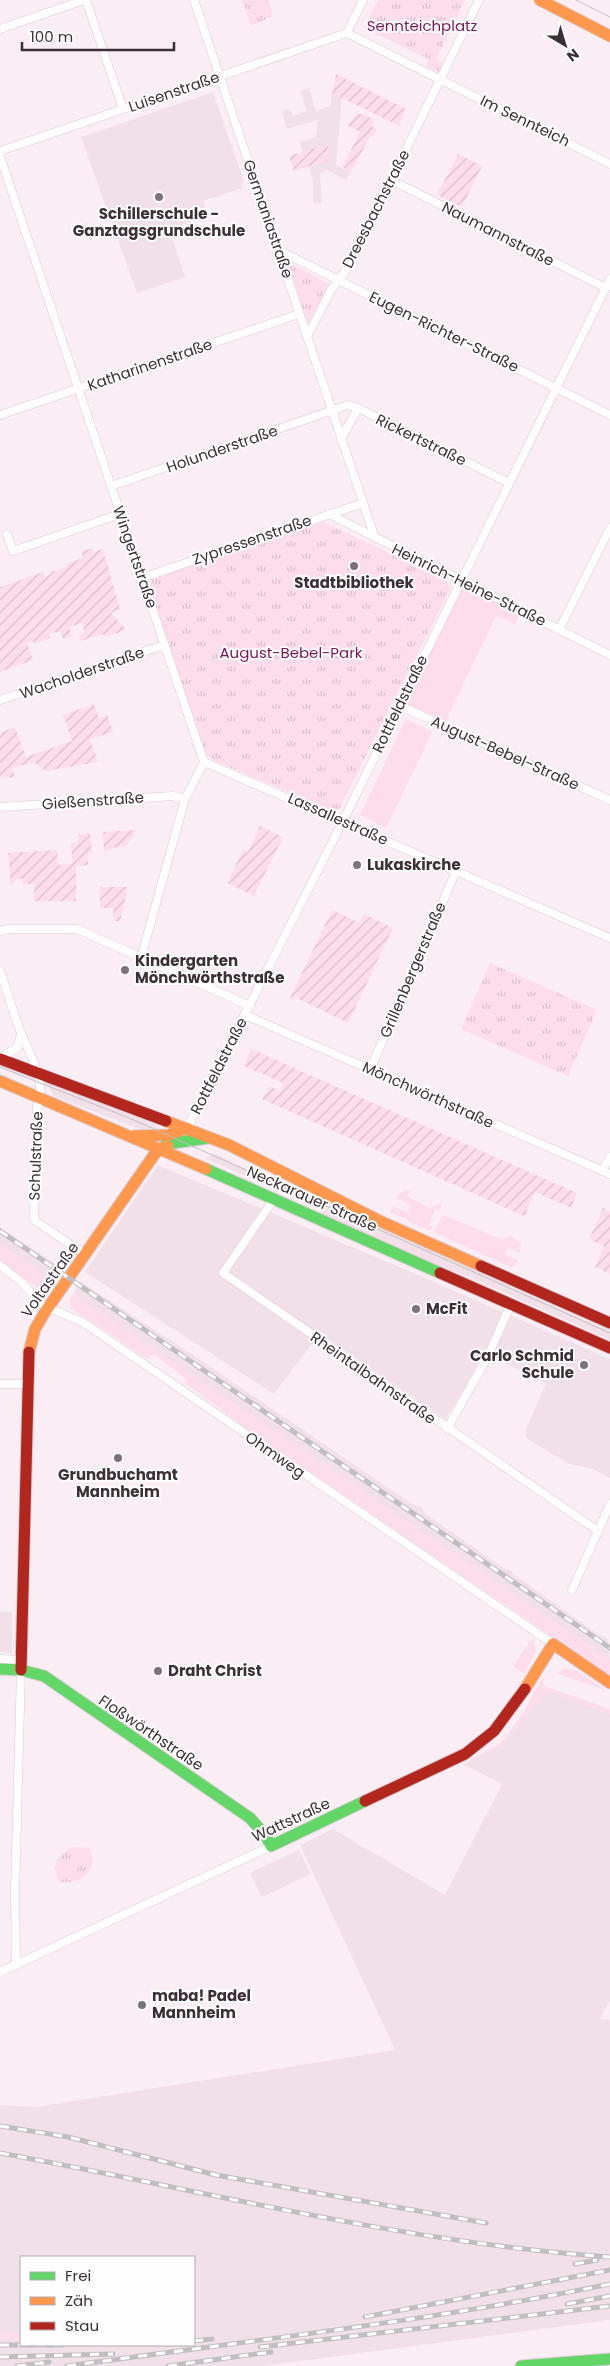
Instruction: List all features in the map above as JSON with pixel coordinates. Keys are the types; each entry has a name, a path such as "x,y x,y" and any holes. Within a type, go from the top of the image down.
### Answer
{"main road":[{"path":"540,0 610,36"},
{"name":"Neckarauer Straße","path":"0,1058 87,1093 159,1117 211,1138 257,1158 382,1222 610,1323"},
{"name":"Neckarauer Straße","path":"0,1081 131,1136 610,1348"},
{"path":"159,1117 163,1135 160,1149"},
{"path":"131,1136 178,1133 187,1128"},
{"path":"176,1141 187,1128"},
{"path":"160,1149 166,1144 176,1141 211,1138"},
{"name":"Voltastraße","path":"21,1665 32,1334 48,1308 160,1149"},
{"path":"553,1644 610,1683"},
{"name":"Wattstraße","path":"271,1846 465,1754 494,1731 514,1706 553,1644"},
{"name":"Floßwörthstraße","path":"0,1669 21,1665 44,1676 250,1818 266,1836 271,1846"},
{"path":"521,2366 610,2359"}],"street":[{"path":"0,29 85,0 123,110"},
{"name":"Germaniastraße","path":"194,0 375,538"},
{"path":"363,0 347,33 440,79 480,0"},
{"name":"Luisenstraße","path":"0,151 347,33"},
{"name":"Im Sennteich","path":"440,79 610,164"},
{"name":"Dreesbachstraße","path":"307,337 338,280 348,266 440,79"},
{"name":"Wingertstraße","path":"0,156 204,762"},
{"name":"Naumannstraße","path":"391,180 606,288"},
{"name":"Eugen-Richter-Straße","path":"278,250 610,415"},
{"name":"Rottfeldstraße","path":"187,1128 343,821 610,278"},
{"name":"Katharinenstraße","path":"0,415 299,314"},
{"name":"Rickertstraße","path":"332,412 348,405 358,408 509,483"},
{"path":"341,438 358,408"},
{"name":"Holunderstraße","path":"111,486 332,412"},
{"name":"Zypressenstraße","path":"142,578 363,503"},
{"path":"7,534 13,550 120,514"},
{"name":"Heinrich-Heine-Straße","path":"329,514 461,582 610,655"},
{"path":"559,630 609,531"},
{"name":"Wacholderstraße","path":"0,700 164,645"},
{"name":"August-Bebel-Straße","path":"400,706 610,800"},
{"path":"141,958 185,799 204,762"},
{"name":"Lassallestraße","path":"204,762 610,938"},
{"name":"Gießenstraße","path":"0,807 173,796 185,799"},
{"name":"Grillenbergerstraße","path":"370,1070 456,871"},
{"path":"0,931 8,929 77,928 250,1006"},
{"name":"Schulstraße","path":"0,970 21,1034 37,1073 41,1098 37,1107 34,1220 86,1255"},
{"name":"Mönchwörthstraße","path":"245,1015 606,1173"},
{"path":"0,1058 18,1047 21,1034"},
{"path":"606,1173 610,1157"},
{"name":"Rheintalbahnstraße","path":"274,1199 223,1273 447,1429 598,1531"},
{"name":"Ohmweg","path":"0,1265 21,1282 42,1305 84,1324 553,1644"},
{"path":"447,1429 488,1356 512,1304"},
{"path":"0,1384 29,1384"},
{"path":"572,1590 610,1504"},
{"name":"Floßwörthstraße","path":"0,1659 21,1665"},
{"name":"Voltastraße","path":"16,1964 15,1893 21,1665"},
{"name":"Wattstraße","path":"0,1972 271,1846"}],"shaded area":[{"path":"309,88 316,111 331,106 332,93 342,98 336,165 351,172 346,180 327,170 320,173 322,203 313,203 313,183 309,167 327,161 328,144 303,153 299,142 316,137 318,120 287,129 282,111 290,109 293,116 307,111 300,91"},
{"name":"Schillerschule - Ganztagsgrundschule","path":"213,92 244,182 241,184 243,188 203,201 208,216 178,226 178,228 170,231 185,277 137,293 81,137"},
{"path":"46,1083 123,1110 156,1125 158,1132 150,1133 54,1096"},
{"path":"215,1154 319,1200 309,1205 205,1158"},
{"path":"158,1165 416,1274 610,1359 610,1478 593,1469 569,1464 526,1438 526,1429 546,1383 483,1353 460,1396 445,1419 320,1333 274,1394 85,1272"},
{"path":"326,1204 610,1331 610,1340 315,1208"},
{"path":"0,1227 63,1269 55,1281 0,1245"},
{"path":"81,1282 190,1353 412,1504 421,1507 424,1513 505,1569 509,1569 516,1576 595,1632 608,1639 610,1660 73,1294"},
{"path":"0,1611 12,1612 12,1653 0,1652"},
{"path":"549,1691 610,1714 610,2000 600,2019 610,2020 610,2320 264,2366 0,2366 0,2105 36,2107 395,2050 300,1845 333,1829 445,1895 502,1784 463,1764 502,1746 536,1701"},
{"path":"299,1850 311,1874 262,1897 250,1873"}],"green space":[{"path":"242,0 268,0 273,16 251,26"},
{"name":"Sennteichplatz","path":"378,0 465,0 436,59 443,63 438,72 426,66 429,59 364,28"},
{"path":"336,74 406,109 399,126 332,93"},
{"path":"357,114 364,114 374,120 371,126 377,129 374,136 371,135 351,172 342,167 360,132 347,125"},
{"path":"328,144 327,161 294,171 289,156"},
{"path":"458,154 482,166 462,207 437,195"},
{"path":"294,265 329,284 308,324 289,267"},
{"name":"August-Bebel-Park","path":"323,522 446,580 451,588 337,813 213,760 205,754 149,587 153,578"},
{"path":"92,548 94,552 103,549 120,609 111,613 126,630 105,637 103,634 81,641 79,635 85,632 82,623 69,627 72,637 63,639 60,631 49,634 50,638 34,644 33,641 27,643 33,660 0,672 0,587 43,572 45,577 51,574 51,572 67,567 66,564 83,558 81,552"},
{"path":"461,582 521,611 515,624 496,616 444,725 400,706"},
{"path":"94,704 99,718 107,715 113,732 90,739 98,762 46,771 34,762 12,768 15,777 0,778 0,733 15,727 26,757 72,741 63,715"},
{"path":"406,719 432,732 386,828 360,815"},
{"path":"260,826 283,837 254,896 227,883 243,850 248,852"},
{"path":"137,830 125,847 116,847 104,852 103,832"},
{"path":"90,833 92,853 88,853 88,865 76,866 76,901 34,901 34,884 22,884 22,879 16,879 11,886 8,853 57,850 58,865 72,864 71,843 78,843 78,834"},
{"path":"100,887 128,887 120,922 113,920 113,908 100,908"},
{"path":"332,910 360,923 364,914 393,928 348,1023 295,997 293,1000 290,998"},
{"path":"490,963 597,1010 568,1076 461,1029"},
{"path":"251,1049 577,1193 571,1208 535,1192 526,1217 262,1099 269,1086 280,1091 283,1083 244,1066"},
{"path":"405,1190 410,1191 407,1196 430,1208 439,1204 442,1205 440,1210 435,1209 429,1225 432,1227 430,1231 390,1212 393,1206 408,1212 411,1205 396,1198 398,1194"},
{"path":"603,1208 610,1211 610,1274 595,1267 604,1246 589,1239"},
{"path":"323,1211 485,1284 485,1285 321,1215"},
{"path":"443,1215 501,1239 511,1236 521,1243 520,1253 508,1248 504,1254 518,1260 513,1268 434,1232"},
{"path":"0,1245 55,1281 49,1289 41,1290 0,1261"},
{"path":"73,1294 610,1660 610,1676 254,1434 185,1383 186,1379 154,1354 148,1358 144,1357 71,1308 70,1300"},
{"path":"533,1637 536,1651 524,1674 513,1666"},
{"path":"564,1669 576,1670 607,1691 556,1673"},
{"path":"545,1677 542,1685 610,1709 610,1714 549,1691 536,1701 502,1746 463,1764 500,1744 524,1712 541,1680"},
{"path":"74,1847 89,1848 92,1856 90,1869 75,1881 60,1882 55,1871 57,1861 64,1853"},
{"path":"0,2332 20,2333 20,2340 0,2340"}],"tram line":[{"path":"576,0 610,17"},
{"path":"0,1067 134,1120 610,1333"}],"railway":[{"path":"0,1231 610,1648"},
{"path":"0,2126 68,2137 216,2175 486,2223"},
{"path":"0,2153 380,2228 533,2250 610,2257"},
{"path":"575,2264 597,2260"},
{"path":"365,2317 610,2270"},
{"path":"67,2366 407,2320 610,2284"},
{"path":"567,2304 610,2296"},
{"path":"260,2347 610,2306"},
{"path":"195,2341 212,2339"},
{"path":"0,2345 20,2345"},
{"path":"168,2366 271,2352"},
{"path":"0,2357 113,2354"},
{"path":"17,2366 49,2362"}],"traffic: fast":[{"path":"166,1144 208,1138"},
{"path":"206,1169 440,1273"},
{"path":"0,1669 21,1670 44,1676 250,1818 266,1836 271,1846 365,1801"},
{"path":"521,2366 610,2359"}],"traffic: slow":[{"path":"540,0 610,36"},
{"path":"0,1081 206,1169"},
{"path":"166,1121 229,1145 382,1222 481,1266"},
{"path":"134,1136 169,1135 187,1128"},
{"path":"29,1352 35,1329 45,1312 154,1155 160,1149 168,1146"},
{"path":"525,1689 553,1644 610,1683"}],"traffic: jam":[{"path":"0,1059 166,1121"},
{"path":"481,1266 610,1323"},
{"path":"440,1273 610,1348"},
{"path":"21,1670 29,1352"},
{"path":"365,1801 465,1754 494,1731 525,1689"}],"place":[{"name":"Schillerschule - Ganztagsgrundschule","path":"159,197"},
{"name":"Stadtbibliothek","path":"354,566"},
{"name":"Lukaskirche","path":"357,865"},
{"name":"Kindergarten Mönchwörthstraße","path":"125,970"},
{"name":"McFit","path":"416,1309"},
{"name":"Carlo Schmid Schule","path":"584,1365"},
{"name":"Grundbuchamt Mannheim","path":"118,1458"},
{"name":"Draht Christ","path":"158,1671"},
{"name":"maba! Padel Mannheim","path":"142,2005"}]}
